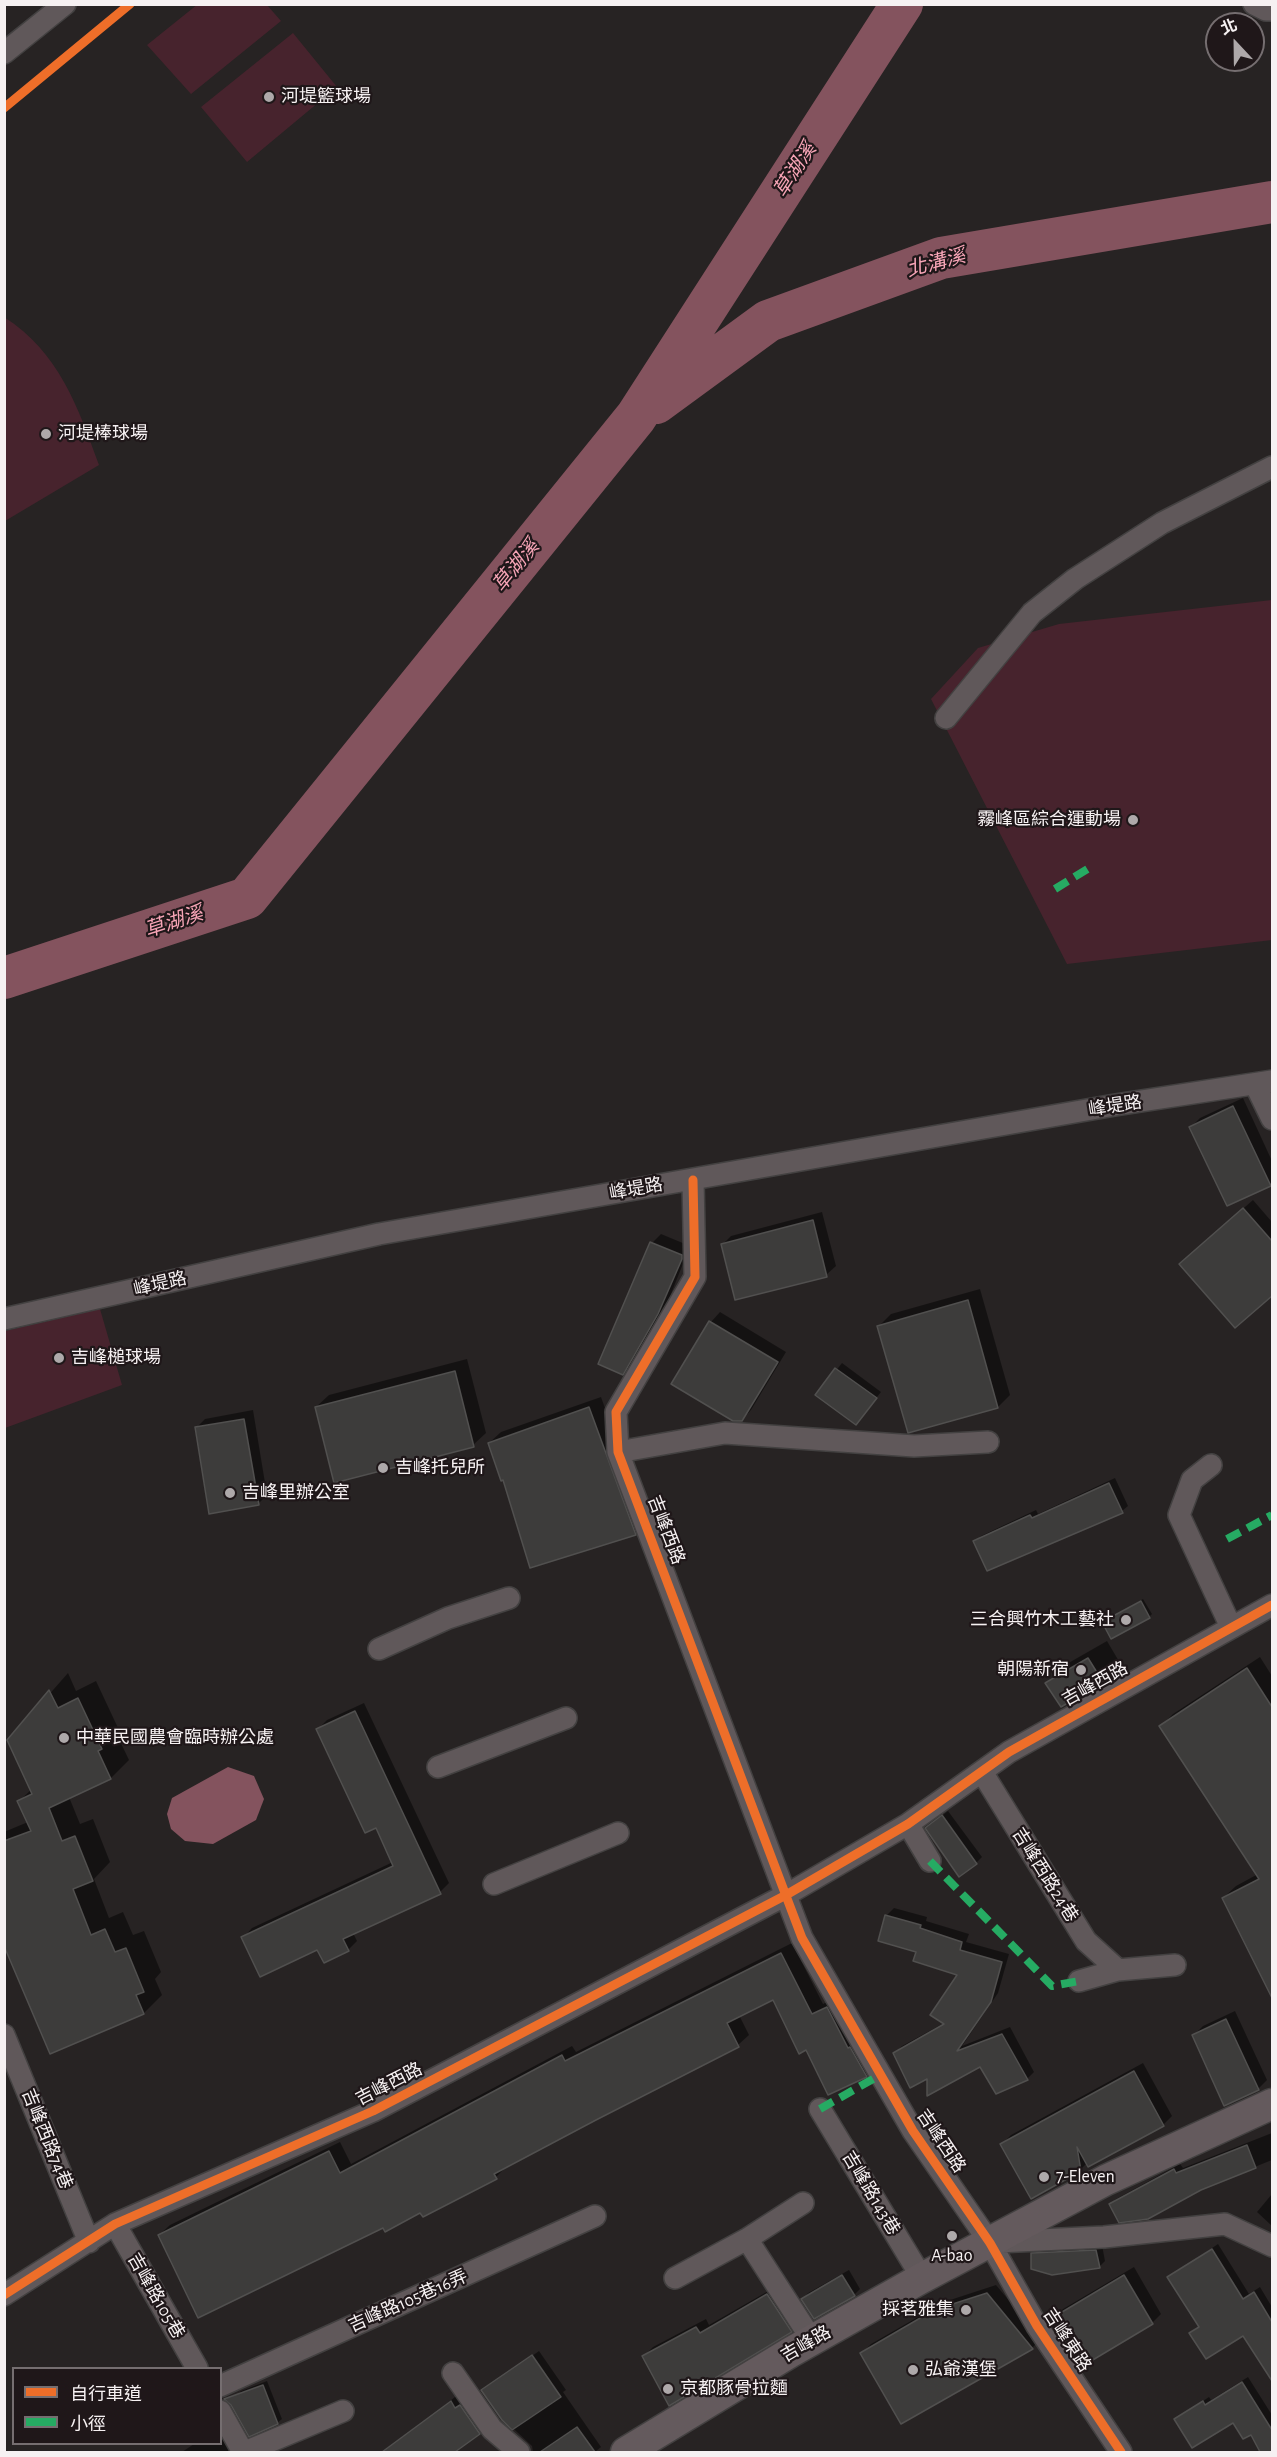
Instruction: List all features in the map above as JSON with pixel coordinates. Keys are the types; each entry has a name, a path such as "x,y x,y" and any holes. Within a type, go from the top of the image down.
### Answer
{"street":[{"path":"4,53 65,4"},
{"path":"1254,4 1266,10 1272,10"},
{"path":"946,717 1032,613 1075,579 1162,524 1272,467"},
{"path":"1264,1083 1272,1119"},
{"name":"峰堤路","path":"4,1319 378,1234 1115,1105 1264,1083"},
{"name":"吉峰西路","path":"693,1180 695,1277 616,1412 618,1452 802,1938 913,2131 990,2243"},
{"path":"618,1452 725,1433 914,1446 988,1442"},
{"path":"1211,1465 1192,1480 1179,1515 1231,1627"},
{"path":"379,1649 448,1618 509,1598"},
{"name":"吉峰西路","path":"4,2295 115,2224 373,2111 786,1894 908,1824 1009,1752 1272,1605"},
{"path":"438,1767 566,1718"},
{"name":"吉峰西路24巷","path":"982,1772 1086,1941 1118,1970"},
{"path":"908,1824 930,1860"},
{"path":"494,1884 618,1833"},
{"path":"1079,1981 1118,1970 1175,1965"},
{"name":"吉峰西路74巷","path":"4,2035 89,2242"},
{"name":"吉峰路","path":"626,2452 812,2340 922,2278 1106,2180 1272,2104"},
{"name":"吉峰路143巷","path":"820,2109 922,2278"},
{"path":"675,2278 747,2239 803,2203"},
{"name":"吉峰路105巷16弄","path":"222,2385 595,2216"},
{"name":"吉峰路105巷","path":"115,2224 196,2367"},
{"name":"吉峰路","path":"990,2243 1104,2236 1226,2224 1272,2246"},
{"path":"747,2239 812,2340"},
{"name":"吉峰東路","path":"990,2243 1037,2326 1121,2452"},
{"path":"453,2373 492,2429 519,2452"},
{"path":"222,2414 244,2452 343,2410"}],"shaded area":[{"name":"河堤籃球場","path":"198,4 267,5 281,21 191,94 147,45"},
{"name":"河堤籃球場","path":"293,33 337,87 247,162 201,107"},
{"name":"河堤棒球場","path":"4,317 23,331 53,364 74,402 99,465 5,521"},
{"name":"霧峰區綜合運動場","path":"1272,600 1272,940 1067,964 931,699 978,648 1059,624"},
{"name":"吉峰槌球場","path":"100,1309 122,1385 5,1428 5,1331"},
{"path":"228,1767 254,1776 264,1799 256,1820 213,1844 185,1841 171,1829 167,1814 172,1798"}],"building":[{"path":"1233,1106 1271,1186 1227,1206 1189,1127"},
{"path":"1243,1208 1272,1241 1272,1296 1235,1328 1179,1264"},
{"path":"813,1220 827,1277 735,1300 721,1244"},
{"path":"650,1242 682,1255 682,1259 658,1314 623,1375 598,1364"},
{"path":"968,1300 998,1408 908,1433 877,1326"},
{"path":"709,1321 778,1362 742,1421 733,1421 671,1384"},
{"path":"835,1368 877,1398 856,1425 815,1395"},
{"path":"455,1371 474,1447 334,1483 315,1407"},
{"path":"589,1407 636,1535 530,1568 503,1480 501,1481 488,1443"},
{"path":"244,1419 259,1505 209,1514 195,1427"},
{"path":"1109,1483 1123,1513 987,1571 973,1541 1030,1515 1032,1518"},
{"name":"三合興竹木工藝社","path":"1141,1601 1150,1618 1111,1639 1102,1622"},
{"name":"朝陽新宿","path":"1088,1658 1103,1682 1061,1707 1045,1683"},
{"path":"1247,1668 1272,1707 1272,1998 1222,1898 1259,1879 1159,1726"},
{"path":"49,1690 58,1708 78,1698 102,1749 98,1751 111,1779 49,1808 62,1841 75,1836 93,1881 73,1889 91,1935 105,1929 115,1952 126,1948 144,1992 136,1995 144,2014 50,2054 4,1946 4,1841 31,1831 17,1801 32,1794 7,1740"},
{"path":"355,1711 441,1894 343,1939 349,1951 324,1963 317,1950 260,1977 241,1937 393,1866 376,1828 365,1833 316,1729"},
{"path":"942,1815 977,1864 959,1877 925,1828"},
{"path":"885,1915 921,1925 920,1928 962,1942 960,1950 1002,1962 991,2002 957,2051 1002,2034 1028,2080 996,2094 980,2067 927,2096 927,2079 910,2088 893,2053 944,2024 930,2015 957,1975 913,1961 916,1952 878,1941"},
{"path":"781,1953 812,2014 827,2007 848,2048 850,2047 867,2077 828,2095 806,2050 799,2054 773,2000 727,2023 739,2047 494,2174 497,2179 423,2217 420,2213 385,2232 383,2228 198,2318 158,2235 329,2151 340,2173 562,2055 565,2061"},
{"path":"1226,2019 1259,2090 1224,2106 1192,2035"},
{"path":"1134,2071 1164,2126 1088,2167 1077,2147 1081,2171 1031,2199 1000,2144"},
{"path":"1247,2145 1256,2168 1201,2190 1148,2219 1119,2223 1109,2204 1174,2169 1176,2173"},
{"path":"1212,2249 1243,2299 1254,2292 1272,2322 1272,2381 1243,2336 1206,2359 1189,2333 1199,2327 1167,2277"},
{"path":"1096,2250 1100,2268 1052,2275 1031,2269 1031,2253"},
{"path":"842,2275 855,2296 814,2319 801,2299"},
{"path":"1124,2275 1153,2324 1081,2367 1052,2318"},
{"path":"987,2293 1033,2349 901,2424 860,2353 934,2310"},
{"path":"767,2294 792,2332 669,2406 642,2356 696,2327 700,2333"},
{"path":"532,2355 561,2397 512,2430 481,2390"},
{"path":"1242,2382 1272,2430 1272,2452 1260,2452 1251,2435 1243,2439 1233,2423 1192,2448 1174,2419 1203,2401 1205,2405"},
{"path":"263,2385 278,2424 249,2437 231,2405 224,2399"},
{"path":"451,2401 455,2408 460,2405 480,2434 455,2452 382,2452"},
{"path":"577,2427 595,2452 540,2452"}],"waterway":[{"name":"草湖溪","path":"4,978 247,898 636,417 902,4"},
{"name":"北溝溪","path":"656,403 768,321 941,258 1272,202"}],"marked path":[{"path":"1055,889 1089,868"},
{"path":"1227,1539 1272,1515"},
{"path":"930,1861 1052,1986 1079,1981"},
{"path":"820,2109 880,2075"}],"cycle path":[{"path":"4,108 130,4"},
{"path":"693,1180 695,1277 616,1412 618,1452 802,1938 913,2131 990,2243 1037,2326 1121,2452"},
{"path":"4,2295 115,2224 373,2111 786,1895 908,1824 1009,1752 1272,1605"}],"place":[{"name":"河堤籃球場","path":"269,97"},
{"name":"河堤棒球場","path":"46,434"},
{"name":"霧峰區綜合運動場","path":"1133,820"},
{"name":"吉峰槌球場","path":"59,1358"},
{"name":"吉峰托兒所","path":"383,1468"},
{"name":"吉峰里辦公室","path":"230,1493"},
{"name":"三合興竹木工藝社","path":"1126,1620"},
{"name":"朝陽新宿","path":"1081,1670"},
{"name":"中華民國農會臨時辦公處","path":"64,1738"},
{"name":"7-Eleven","path":"1044,2177"},
{"name":"A-bao","path":"952,2236"},
{"name":"採茗雅集","path":"966,2310"},
{"name":"弘爺漢堡","path":"913,2370"},
{"name":"京都豚骨拉麵","path":"668,2389"}]}
